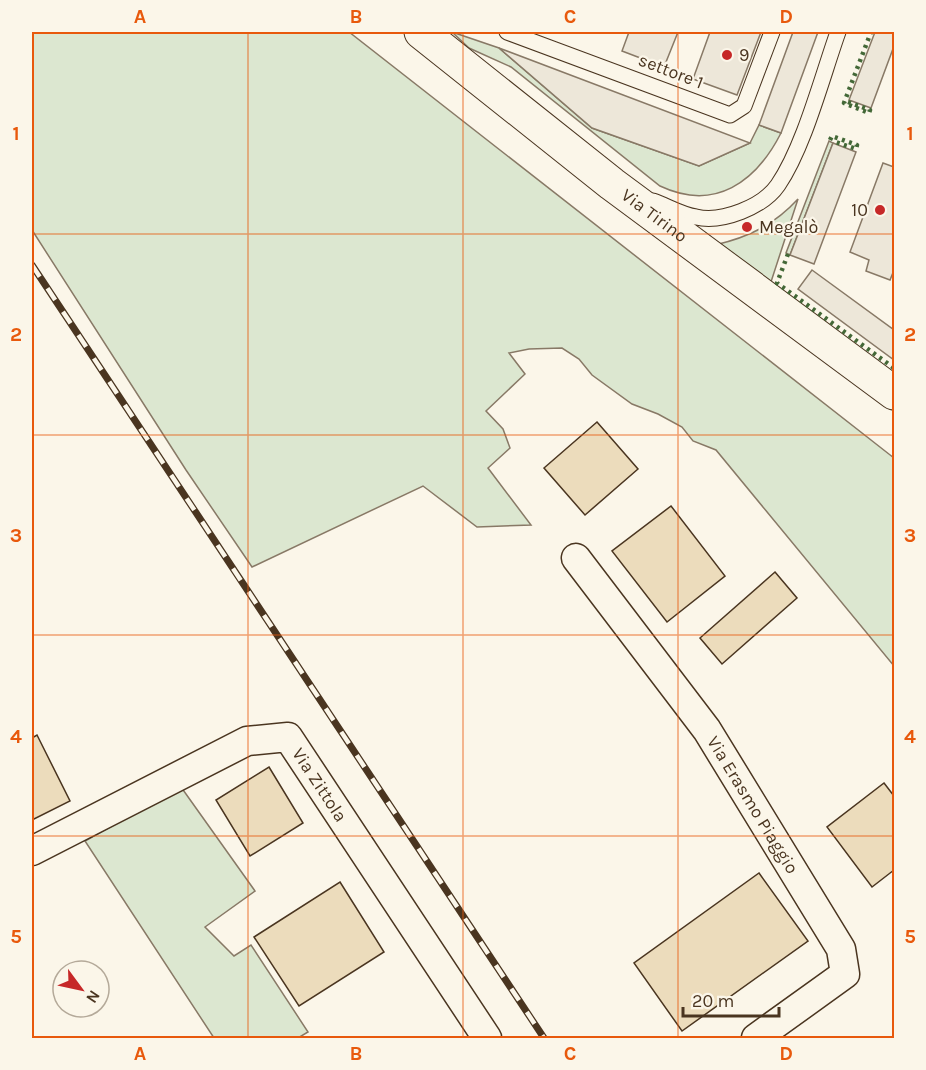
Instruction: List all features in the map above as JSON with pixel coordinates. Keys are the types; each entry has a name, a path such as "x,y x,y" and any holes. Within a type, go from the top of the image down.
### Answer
{"street":[{"name":"Via Tirino","path":"421,32 612,184 894,393"},
{"name":"Via Erasmo Piaggio","path":"576,558 707,730 841,948 845,974 756,1038"},
{"name":"Via Zittola","path":"32,850 247,741 288,737 487,1038"}],"lane":[{"name":"settore 1","path":"507,32 730,115 744,106 772,32"},
{"path":"612,184 697,218 726,216 753,206 777,188 792,162 838,32"}],"green space":[{"path":"32,32 349,32 894,458 894,666 716,450 693,441 682,427 632,404 592,375 579,359 562,348 529,349 509,353 525,374 486,411 503,429 510,448 488,468 531,525 477,527 423,486 252,567 186,470 32,230"},
{"path":"452,32 499,48 592,128 699,166 750,143 759,125 781,133 759,166 732,188 716,194 699,196 680,193 660,186 511,67 469,48"},
{"path":"829,141 833,143 790,255 786,253"},
{"path":"798,199 769,288 715,245 760,229 780,216"},
{"path":"181,787 255,891 205,927 234,956 251,945 308,1032 298,1038 214,1038 85,841"}],"shaded area":[{"path":"629,32 678,32 664,67 622,51"},
{"name":"9","path":"710,32 761,32 737,95 693,79"},
{"path":"793,32 818,32 781,133 759,125"},
{"path":"875,32 894,32 894,46 871,108 849,100"},
{"path":"499,48 750,143 699,166 592,128"},
{"name":"10","path":"833,143 856,152 814,264 790,255"},
{"name":"10","path":"883,163 894,167 894,270 890,280 866,271 869,260 850,252"},
{"path":"812,270 894,330 894,360 798,289"}],"building":[{"path":"597,422 638,469 585,515 544,468"},
{"path":"671,506 725,576 667,622 612,551"},
{"path":"775,572 797,598 722,664 700,638"},
{"path":"37,735 70,801 32,820 32,738"},
{"path":"269,767 303,823 250,856 216,800"},
{"path":"884,783 894,796 894,870 872,887 827,827"},
{"path":"759,873 808,941 682,1031 634,963"},
{"path":"340,882 384,952 299,1006 254,937"}],"railway":[{"path":"32,265 544,1038"}],"hedge":[{"path":"848,102 870,110 869,113 844,103 871,32"},
{"path":"830,140 832,136 857,145 856,149 833,141"},
{"path":"788,254 777,283 894,368"}],"place":[{"name":"9","path":"727,55"},
{"name":"10","path":"880,210"},
{"name":"Megalò","path":"747,227"}]}
